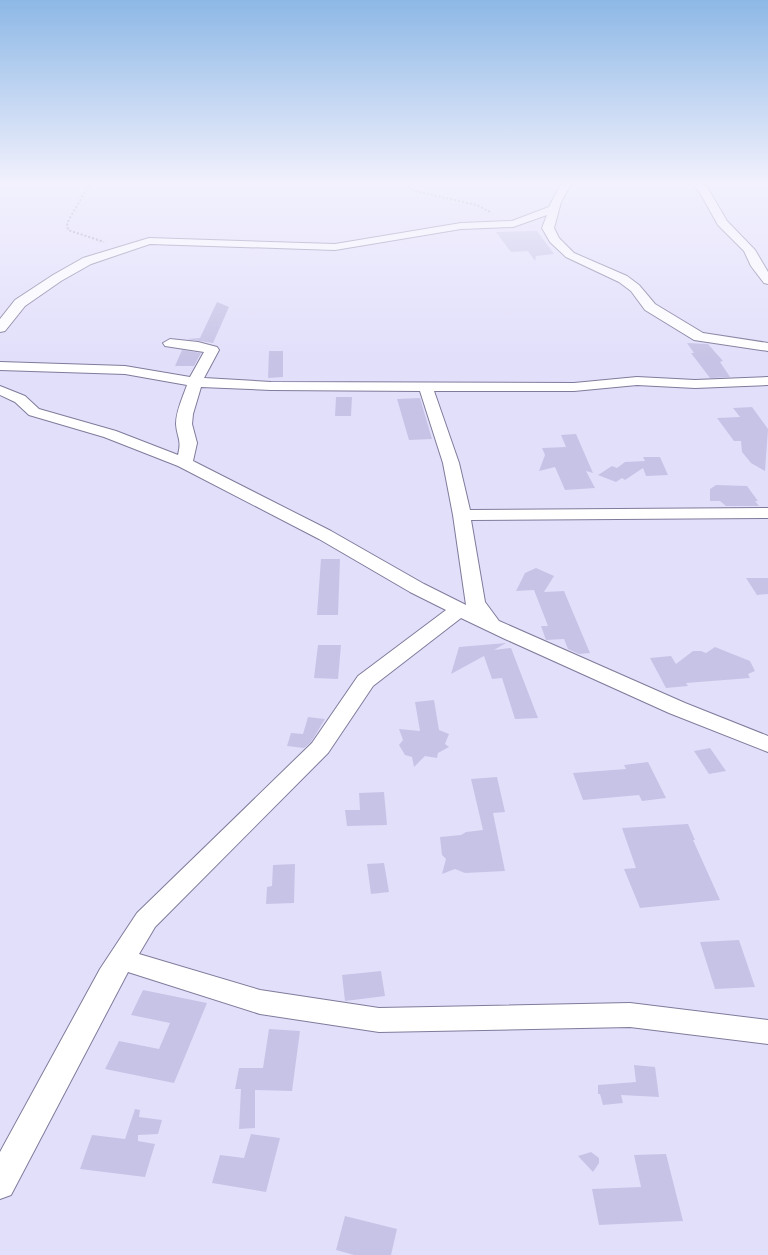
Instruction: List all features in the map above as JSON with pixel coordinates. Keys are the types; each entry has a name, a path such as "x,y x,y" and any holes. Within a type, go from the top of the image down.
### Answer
{"street":[{"path":"0,328 20,303 87,261 149,241 335,247 374,241"},
{"path":"555,241 570,255 623,278 635,288 650,307 699,337 768,347"},
{"path":"740,241 749,250 755,264 768,280"},
{"path":"170,343 198,346 212,350 195,382 184,414 184,424 189,443 184,463"},
{"path":"0,366 125,370 148,376 195,382 271,386 574,387 637,381 695,384 768,381"},
{"path":"426,388 451,463 462,515 466,555 475,604 492,624"},
{"path":"0,390 20,399 34,412 110,434 184,463 325,535 416,588 512,635 677,708 768,744"},
{"path":"462,515 768,513"},
{"path":"0,1184 110,977 146,920 320,748 365,681 460,609"},
{"path":"121,960 260,1002 379,1020 630,1015 768,1032"}],"path":[{"path":"98,241 125,250"}],"building":[{"path":"502,241 544,241 554,254 536,256 535,261 528,251 511,252"},
{"path":"217,302 229,307 213,343 187,339 200,338"},
{"path":"687,343 708,344 723,361 720,362 730,377 710,378 691,353 694,353"},
{"path":"182,350 201,353 194,366 175,366"},
{"path":"269,351 283,351 283,377 268,378"},
{"path":"336,397 352,397 351,416 335,416"},
{"path":"420,398 432,439 409,440 397,399"},
{"path":"752,407 768,429 765,471 751,463 742,452 741,441 734,441 717,418 740,417 733,408"},
{"path":"576,434 593,473 586,471 595,488 565,490 555,467 539,471 545,455 542,448 566,447 561,435"},
{"path":"643,457 660,457 668,475 646,476 643,468 625,480 622,478 616,482 598,475 612,466 617,468 625,462 645,461"},
{"path":"716,485 747,486 758,501 755,501 759,506 726,506 720,501 710,501 710,489"},
{"path":"321,559 340,559 338,615 317,615"},
{"path":"536,568 554,576 544,592 564,591 590,653 579,654 568,649 564,639 546,640 541,626 548,626 534,590 516,591 525,573"},
{"path":"746,578 768,578 768,594 757,595"},
{"path":"506,643 494,650 511,648 538,718 515,719 502,678 492,679 484,656 451,674 459,647"},
{"path":"318,645 341,645 338,679 314,678"},
{"path":"715,647 750,661 755,671 748,674 750,678 686,683 688,686 666,688 650,658 671,656 676,664 693,651 706,653"},
{"path":"434,700 439,730 449,734 445,744 449,747 438,753 437,758 425,756 414,767 412,757 405,755 399,745 403,740 399,729 420,731 415,702"},
{"path":"308,717 325,719 311,742 304,748 287,746 291,733 303,734"},
{"path":"710,748 726,771 709,774 694,751"},
{"path":"648,762 666,798 642,801 639,795 583,800 573,773 626,769 624,765"},
{"path":"497,777 505,812 493,813 505,871 465,873 455,869 442,874 446,859 442,855 440,837 483,830 471,779"},
{"path":"384,792 387,825 347,826 345,810 360,810 359,793"},
{"path":"688,824 695,840 693,840 720,900 640,908 624,869 636,868 622,828"},
{"path":"384,863 389,892 371,894 367,864"},
{"path":"295,864 294,903 266,904 267,887 272,886 273,865"},
{"path":"739,940 755,987 715,989 700,942"},
{"path":"381,971 385,996 345,1001 342,975"},
{"path":"143,990 207,1003 174,1083 105,1069 119,1041 159,1049 170,1023 131,1015"},
{"path":"269,1029 300,1031 292,1091 255,1090 255,1128 239,1129 241,1089 235,1089 239,1068 263,1068"},
{"path":"634,1065 655,1067 659,1097 621,1095 623,1103 603,1105 600,1094 598,1094 598,1085 636,1082"},
{"path":"135,1109 140,1110 139,1117 162,1120 158,1134 138,1135 138,1141 155,1144 145,1177 80,1169 92,1135 125,1139"},
{"path":"251,1134 280,1138 266,1192 212,1183 220,1155 244,1158"},
{"path":"591,1152 599,1158 599,1163 593,1172 578,1156"},
{"path":"666,1154 683,1221 599,1225 592,1189 641,1187 634,1155"},
{"path":"345,1216 397,1229 391,1255 354,1255 336,1250"}]}
